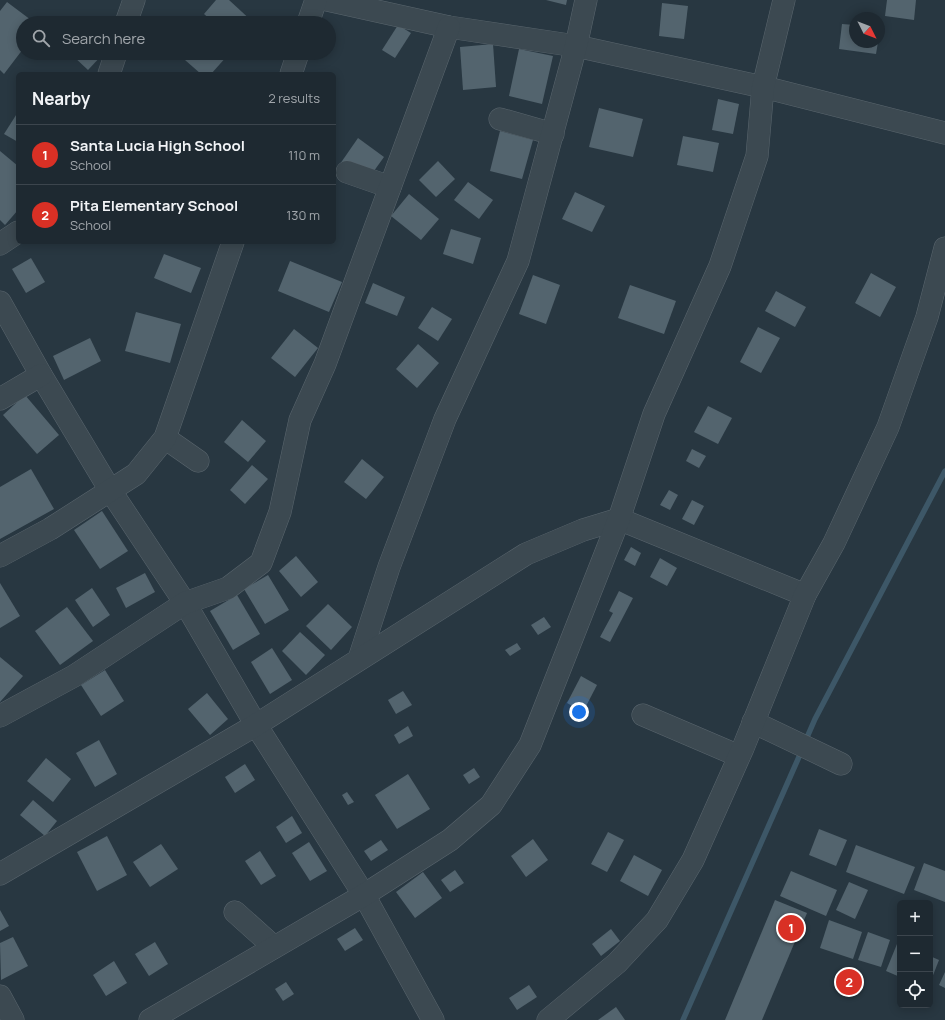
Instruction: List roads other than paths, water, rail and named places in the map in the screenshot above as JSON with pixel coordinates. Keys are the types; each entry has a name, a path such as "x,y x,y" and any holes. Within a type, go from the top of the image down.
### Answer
{"street":[{"path":"128,16 134,0"},
{"path":"310,16 316,0"},
{"path":"327,0 362,4 449,27 576,46 763,87 945,133"},
{"path":"359,660 389,567 445,419 518,261 576,46 586,0"},
{"path":"150,1020 364,895 450,840 491,805 530,745 619,519 654,414 720,266 757,156 763,87 784,0"},
{"path":"0,716 74,676 185,603 228,588 260,563 280,512 300,420 325,364 449,27"},
{"path":"110,72 114,60"},
{"path":"292,72 296,60"},
{"path":"500,119 553,134"},
{"path":"347,172 390,187"},
{"path":"0,244 16,233"},
{"path":"0,556 50,528 136,474 165,438 232,244"},
{"path":"548,1020 617,963 657,920 693,860 739,756 805,595 834,543 888,427 927,317 945,248"},
{"path":"0,302 41,375 110,490 185,603 256,725 364,895 433,1020"},
{"path":"0,399 41,375"},
{"path":"165,438 198,461"},
{"path":"0,874 256,725 526,554 583,530 619,519 805,595"},
{"path":"643,715 739,756"},
{"path":"753,722 841,764"},
{"path":"235,912 274,947"},
{"path":"0,996 13,1020"}],"waterway":[{"path":"805,742 815,719 945,471"},
{"path":"683,1020 802,750"}],"place":[{"name":"Santa Lucia High School","path":"791,928"},
{"name":"Pita Elementary School","path":"849,982"}]}
